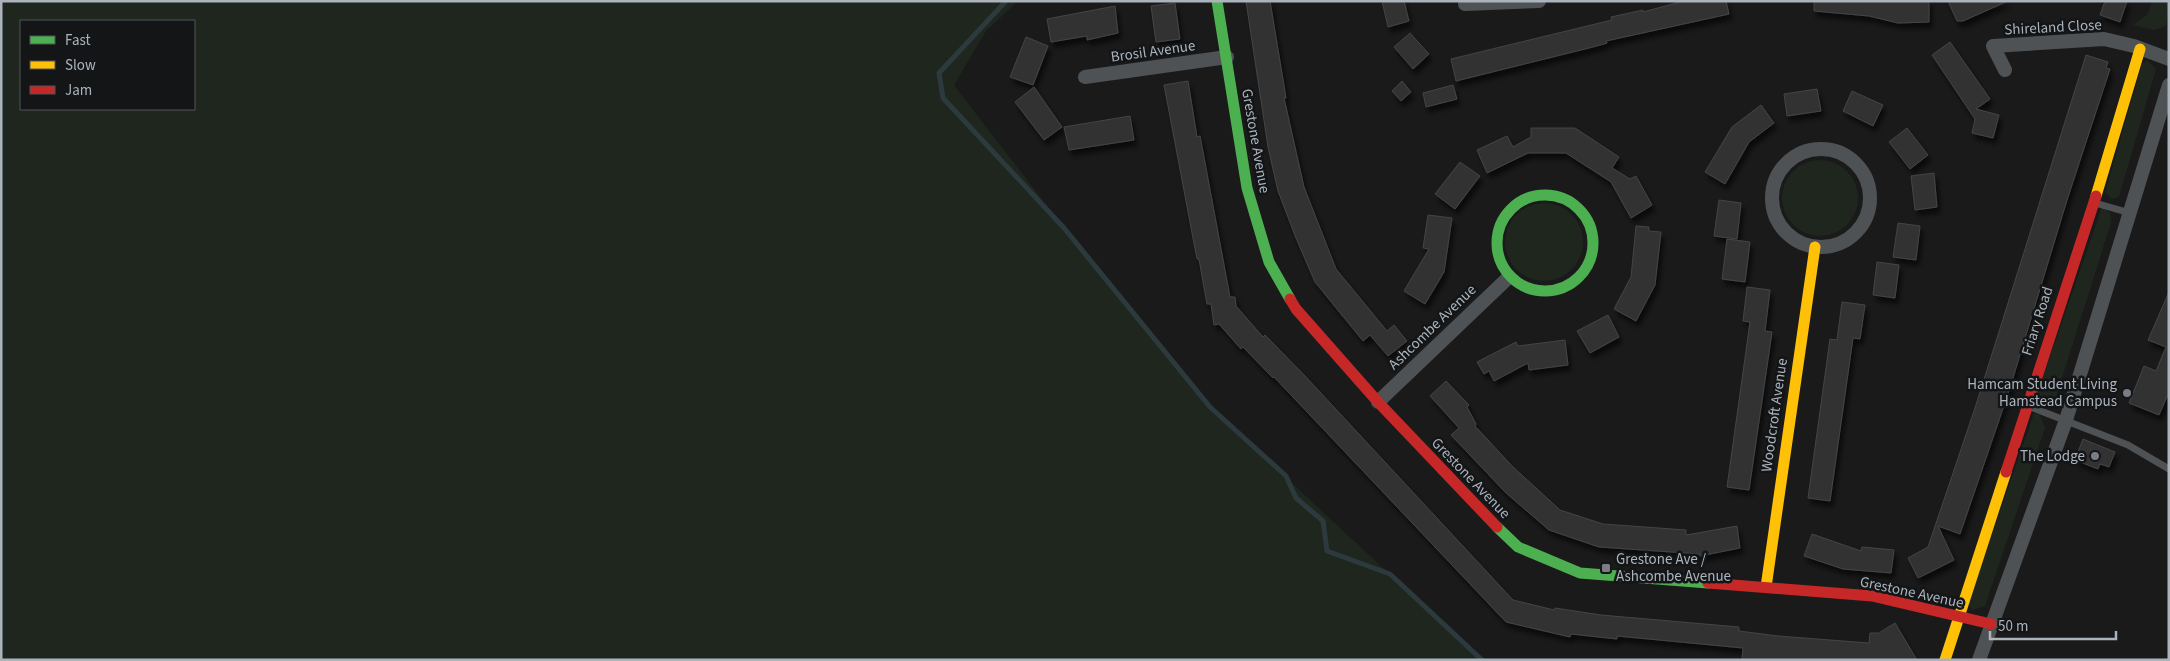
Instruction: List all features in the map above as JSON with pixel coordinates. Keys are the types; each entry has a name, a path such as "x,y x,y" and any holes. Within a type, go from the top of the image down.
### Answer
{"street":[{"name":"Grestone Avenue","path":"1218,1 1247,188 1269,262 1296,309 1378,402 1491,522 1518,547 1539,558 1580,573 1872,596 1958,618 1991,624"},
{"path":"1464,1 1465,4 1539,1"},
{"name":"Shireland Close","path":"2005,70 1993,46 2027,42 2104,39 2169,59"},
{"name":"Friary Road","path":"1945,660 2094,202 2140,49"},
{"name":"Brosil Avenue","path":"1085,77 1227,57"},
{"path":"1979,660 2066,420 2169,85"},
{"path":"1821,149 1845,155 1862,172 1868,183 1869,207 1866,219 1850,238 1839,244 1815,247 1803,244 1783,229 1773,207 1774,189 1780,172 1798,155 1821,149"},
{"path":"1546,194 1558,196 1579,208 1589,223 1593,241 1592,253 1581,274 1572,283 1550,291 1526,288 1509,276 1500,262 1496,238 1501,221 1512,206 1534,195 1546,194"},
{"name":"Woodcroft Avenue","path":"1766,587 1815,247"},
{"name":"Ashcombe Avenue","path":"1378,402 1509,276"}],"lane":[{"path":"2094,202 2130,213"},
{"path":"2027,406 2128,445 2169,470"}],"shaded area":[{"path":"1,1 1018,1 986,31 954,85 1064,228 1210,407 1482,660 1,660"},
{"path":"2152,1 2169,1 2166,26 2154,30 2133,25 2148,14"},
{"path":"2147,60 2156,69 2119,197 2111,199 2105,192 2142,64"},
{"path":"1820,160 1834,163 1847,171 1855,184 1858,198 1855,212 1847,225 1834,233 1820,236 1806,233 1793,225 1785,212 1782,198 1785,184 1793,171 1806,163"},
{"path":"1544,203 1559,206 1572,214 1580,227 1583,242 1580,257 1572,270 1559,278 1544,281 1529,278 1516,270 1508,257 1505,242 1508,227 1516,214 1529,206"},
{"path":"2102,207 2110,213 2111,223 2055,400 2044,403 2036,397"},
{"path":"2034,413 2040,415 2045,428 1985,606 1972,610 1968,604"}],"building":[{"path":"1246,1 1270,1 1286,98 1284,98 1304,187 1336,269 1387,331 1394,325 1407,341 1388,356 1370,335 1363,341 1315,282 1296,238 1278,191 1268,147"},
{"path":"1382,1 1404,1 1409,21 1388,27"},
{"path":"1684,1 1726,1 1729,14 1606,41 1607,43 1593,47 1456,81 1451,59 1612,20 1611,17 1643,10 1643,12"},
{"path":"1814,1 1929,1 1929,22 1898,23 1869,16 1814,11"},
{"path":"1948,1 2008,1 1963,21 1957,21"},
{"path":"2105,1 2127,1 2120,22 2100,15"},
{"path":"1175,3 1180,39 1156,42 1151,6"},
{"path":"1115,6 1118,33 1087,40 1087,36 1051,42 1047,19"},
{"path":"1410,33 1429,54 1413,69 1394,47"},
{"path":"1026,37 1048,46 1033,85 1010,77"},
{"path":"1950,42 1990,99 1976,109 1999,115 1993,138 1972,133 1975,119 1932,55"},
{"path":"2086,55 2108,62 2106,68 2110,69 2067,200 2009,391 1960,534 1938,526 1954,560 1918,578 1908,558 1928,547 1975,408"},
{"path":"1188,81 1197,137 1200,136 1230,297 1235,297 1236,306 1263,337 1265,335 1306,377 1513,600 1554,610 1555,608 1601,615 1739,627 1739,631 1778,636 1869,643 1870,633 1879,633 1895,623 1917,660 1742,660 1743,648 1617,636 1617,639 1571,634 1570,637 1506,622 1274,377 1243,347 1241,349 1219,324 1214,325 1211,304 1207,304 1199,259 1197,259 1164,85"},
{"path":"1402,81 1411,92 1401,101 1392,91"},
{"path":"1453,85 1457,99 1426,107 1423,93"},
{"path":"1034,87 1062,127 1044,140 1015,102"},
{"path":"1817,89 1821,111 1787,116 1784,94"},
{"path":"1852,91 1883,105 1873,126 1843,111"},
{"path":"1761,105 1774,123 1749,142 1725,184 1705,172 1732,127"},
{"path":"1130,116 1134,140 1069,150 1064,127"},
{"path":"1531,128 1575,128 1619,157 1612,168 1630,179 1636,176 1652,205 1631,218 1611,182 1566,153 1528,153 1487,173 1477,150 1507,136 1513,147 1531,137"},
{"path":"1907,128 1928,155 1910,169 1889,142"},
{"path":"1460,162 1480,176 1455,209 1435,194"},
{"path":"1934,173 1937,207 1915,210 1911,176"},
{"path":"1719,200 1741,203 1737,239 1714,236"},
{"path":"1428,215 1452,218 1444,272 1425,304 1404,291 1429,249 1423,248"},
{"path":"1898,223 1920,226 1916,260 1893,257"},
{"path":"1636,226 1649,227 1649,231 1661,232 1655,285 1636,321 1614,309 1631,277"},
{"path":"1727,239 1750,242 1745,282 1722,279"},
{"path":"1877,262 1899,265 1895,298 1873,295"},
{"path":"1747,287 1770,290 1765,331 1772,332 1749,490 1727,487 1750,322 1743,321"},
{"path":"2169,292 2169,392 2159,415 2129,403 2144,366 2156,371 2166,347 2148,340"},
{"path":"1842,302 1865,305 1860,339 1853,338 1830,501 1808,498 1830,339 1837,340"},
{"path":"1608,315 1619,337 1590,353 1577,331"},
{"path":"1565,340 1568,365 1529,370 1528,363 1494,381 1489,371 1484,374 1477,362 1516,342 1518,346"},
{"path":"1446,381 1469,405 1467,407 1476,424 1475,426 1512,466 1560,510 1603,524 1686,530 1686,535 1737,526 1740,548 1700,556 1700,554 1599,547 1549,530 1506,493 1451,435 1459,428 1430,396"},
{"name":"The Lodge","path":"2083,439 2115,452 2109,467 2100,464 2098,469 2075,460"},
{"path":"1812,534 1861,551 1862,547 1894,550 1891,573 1843,569 1804,556"}],"waterway":[{"path":"1006,1 939,73 943,98 1064,228 1210,407 1286,476 1296,498 1323,521 1327,551 1390,574 1482,660"}],"traffic: fast":[{"path":"1217,1 1247,188 1269,262 1290,299"},
{"path":"1545,195 1564,198 1579,209 1590,224 1593,243 1590,262 1579,277 1564,288 1545,291 1526,288 1511,277 1500,262 1497,243 1500,224 1511,209 1526,198 1545,195"},
{"path":"1497,527 1518,547 1580,573 1708,583"}],"traffic: slow":[{"path":"2096,196 2140,49"},
{"path":"1766,587 1815,247"},
{"path":"1945,660 2006,472"}],"traffic: jam":[{"path":"2006,472 2096,196"},
{"path":"1290,299 1296,309 1378,402 1497,527"},
{"path":"1708,583 1872,596 1991,624"}],"place":[{"name":"Hamcam Student Living Hamstead Campus","path":"2127,393"},
{"name":"The Lodge","path":"2095,456"},
{"name":"Grestone Ave / Ashcombe Avenue","path":"1606,568"}]}
